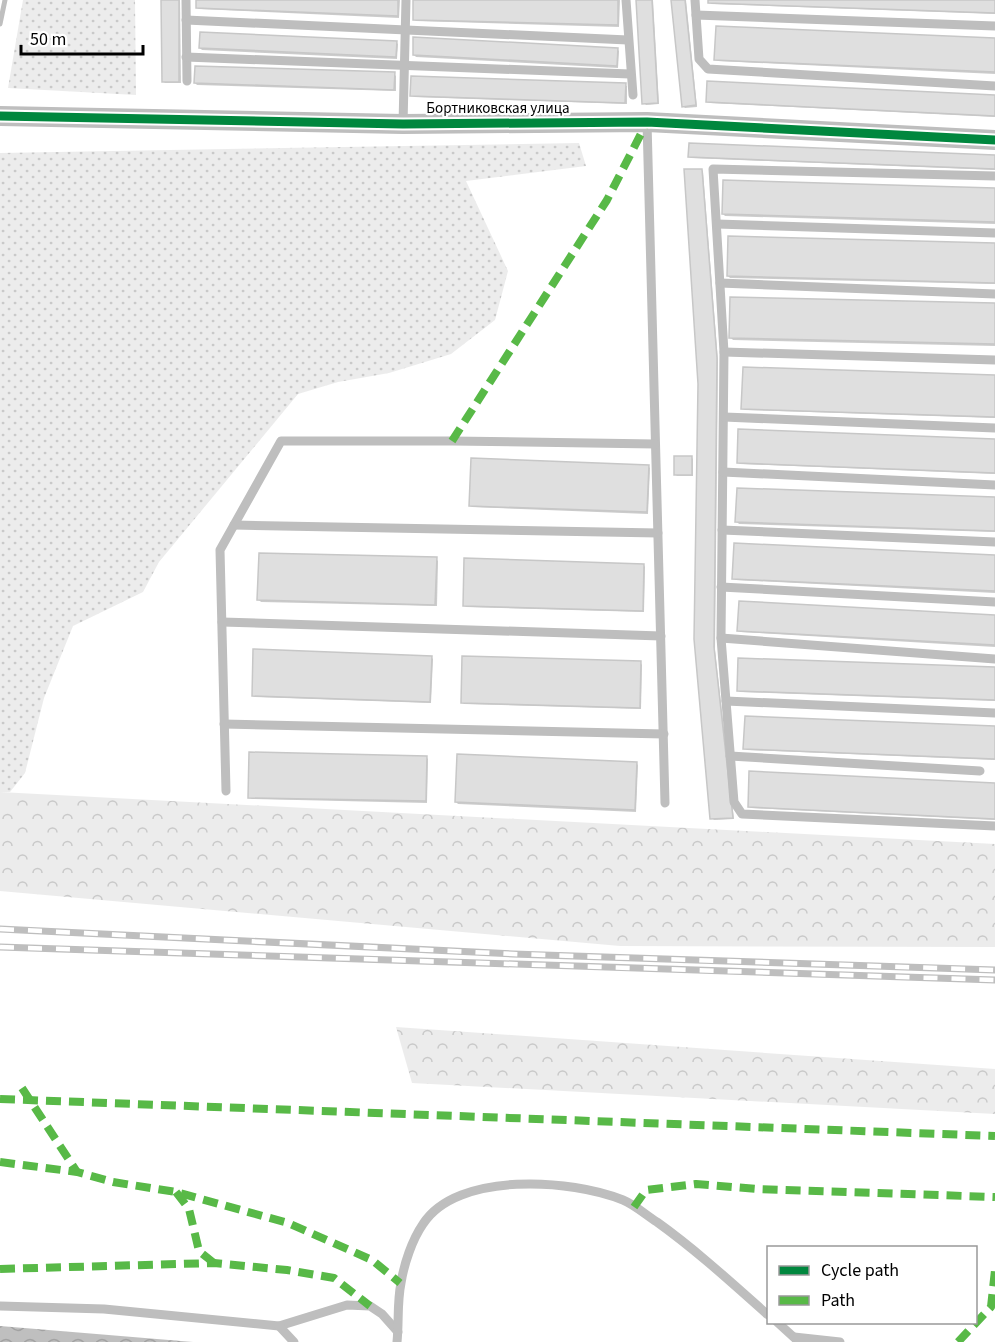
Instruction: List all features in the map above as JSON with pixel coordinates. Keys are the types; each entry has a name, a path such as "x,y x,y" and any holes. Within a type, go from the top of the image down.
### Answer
{"street":[{"name":"Бортниковская улица","path":"0,116 403,124 647,122 995,140"}],"lane":[{"path":"186,0 187,81"},
{"path":"403,124 406,0"},
{"path":"626,0 633,95"},
{"path":"695,0 699,59 708,69 995,86"},
{"path":"696,15 995,26"},
{"path":"186,21 628,40"},
{"path":"186,57 630,74"},
{"path":"647,122 665,803"},
{"path":"995,176 713,169 724,352 721,638 734,802 742,813 995,826"},
{"path":"717,224 995,233"},
{"path":"720,283 995,294"},
{"path":"724,352 995,360"},
{"path":"724,417 995,428"},
{"path":"226,791 220,550 281,441 656,444"},
{"path":"723,472 995,484"},
{"path":"234,525 658,533"},
{"path":"722,530 995,542"},
{"path":"721,587 995,602"},
{"path":"222,622 661,636"},
{"path":"721,638 995,659"},
{"path":"726,701 995,714"},
{"path":"224,724 664,734"},
{"path":"730,756 980,771"},
{"path":"397,1342 400,1283 423,1223 445,1202 477,1188 525,1184 585,1188 624,1200 685,1242 767,1314"},
{"path":"0,1305 104,1309 279,1326 347,1305 370,1306 382,1314 398,1332"},
{"path":"778,1324 797,1340 840,1342"},
{"path":"279,1326 294,1342"}],"green space":[{"path":"23,0 135,0 136,95 8,88"},
{"path":"579,143 586,166 466,181 508,271 495,320 451,354 389,373 338,382 298,394 159,562 143,592 73,626 44,698 25,773 10,792 0,792 0,153"},
{"path":"0,792 995,844 995,947 620,946 0,891"},
{"path":"396,1027 995,1069 995,1114 412,1083"}],"water":[{"path":"0,1326 193,1342 0,1342"}],"building":[{"path":"161,0 179,0 179,82 162,82"},
{"path":"196,0 398,0 398,16 196,8"},
{"path":"413,0 618,0 618,25 413,20"},
{"path":"636,0 652,0 658,103 642,104"},
{"path":"671,0 685,0 696,105 682,107"},
{"path":"708,0 995,0 995,13 708,3"},
{"path":"716,26 995,38 995,72 714,60"},
{"path":"200,32 397,41 396,57 199,48"},
{"path":"413,37 618,48 617,66 413,55"},
{"path":"195,66 395,72 394,90 194,83"},
{"path":"411,76 626,83 625,103 410,96"},
{"path":"707,81 995,95 995,116 706,102"},
{"path":"689,143 995,155 995,169 688,157"},
{"path":"684,169 702,169 717,358 714,647 733,818 710,819 694,639 698,384"},
{"path":"723,180 995,188 995,222 722,214"},
{"path":"728,236 995,243 995,283 727,276"},
{"path":"730,297 995,303 995,344 729,338"},
{"path":"743,367 995,375 995,417 741,409"},
{"path":"738,429 995,439 995,473 737,463"},
{"path":"674,456 692,456 692,475 674,475"},
{"path":"471,458 649,465 647,512 469,506"},
{"path":"737,488 995,497 995,531 735,522"},
{"path":"734,543 995,555 995,591 732,579"},
{"path":"259,553 437,557 435,605 257,600"},
{"path":"464,558 644,564 643,611 463,606"},
{"path":"739,601 995,615 995,645 737,631"},
{"path":"253,649 432,656 430,702 252,696"},
{"path":"462,656 641,661 640,708 461,703"},
{"path":"738,658 995,667 995,700 737,691"},
{"path":"745,716 995,726 995,759 743,749"},
{"path":"249,752 427,756 426,801 248,798"},
{"path":"457,754 637,762 635,810 455,802"},
{"path":"749,771 995,783 995,819 748,807"}],"waterway":[{"path":"0,24 5,0"}],"railway":[{"path":"0,929 513,954 995,970"},
{"path":"0,947 995,980"}],"marked path":[{"path":"452,441 607,200 647,122"},
{"path":"22,1088 77,1172"},
{"path":"0,1099 995,1136"},
{"path":"0,1162 77,1172 113,1182 176,1192 288,1223 372,1260 400,1283"},
{"path":"634,1207 646,1190 696,1184 757,1189 995,1197"},
{"path":"176,1192 189,1209 199,1251 214,1263"},
{"path":"0,1269 214,1263 287,1270 334,1278 370,1306"},
{"path":"977,1322 991,1307 995,1270"},
{"path":"958,1342 975,1324"}],"cycle path":[{"path":"0,116 403,124 647,122 995,140"}]}
